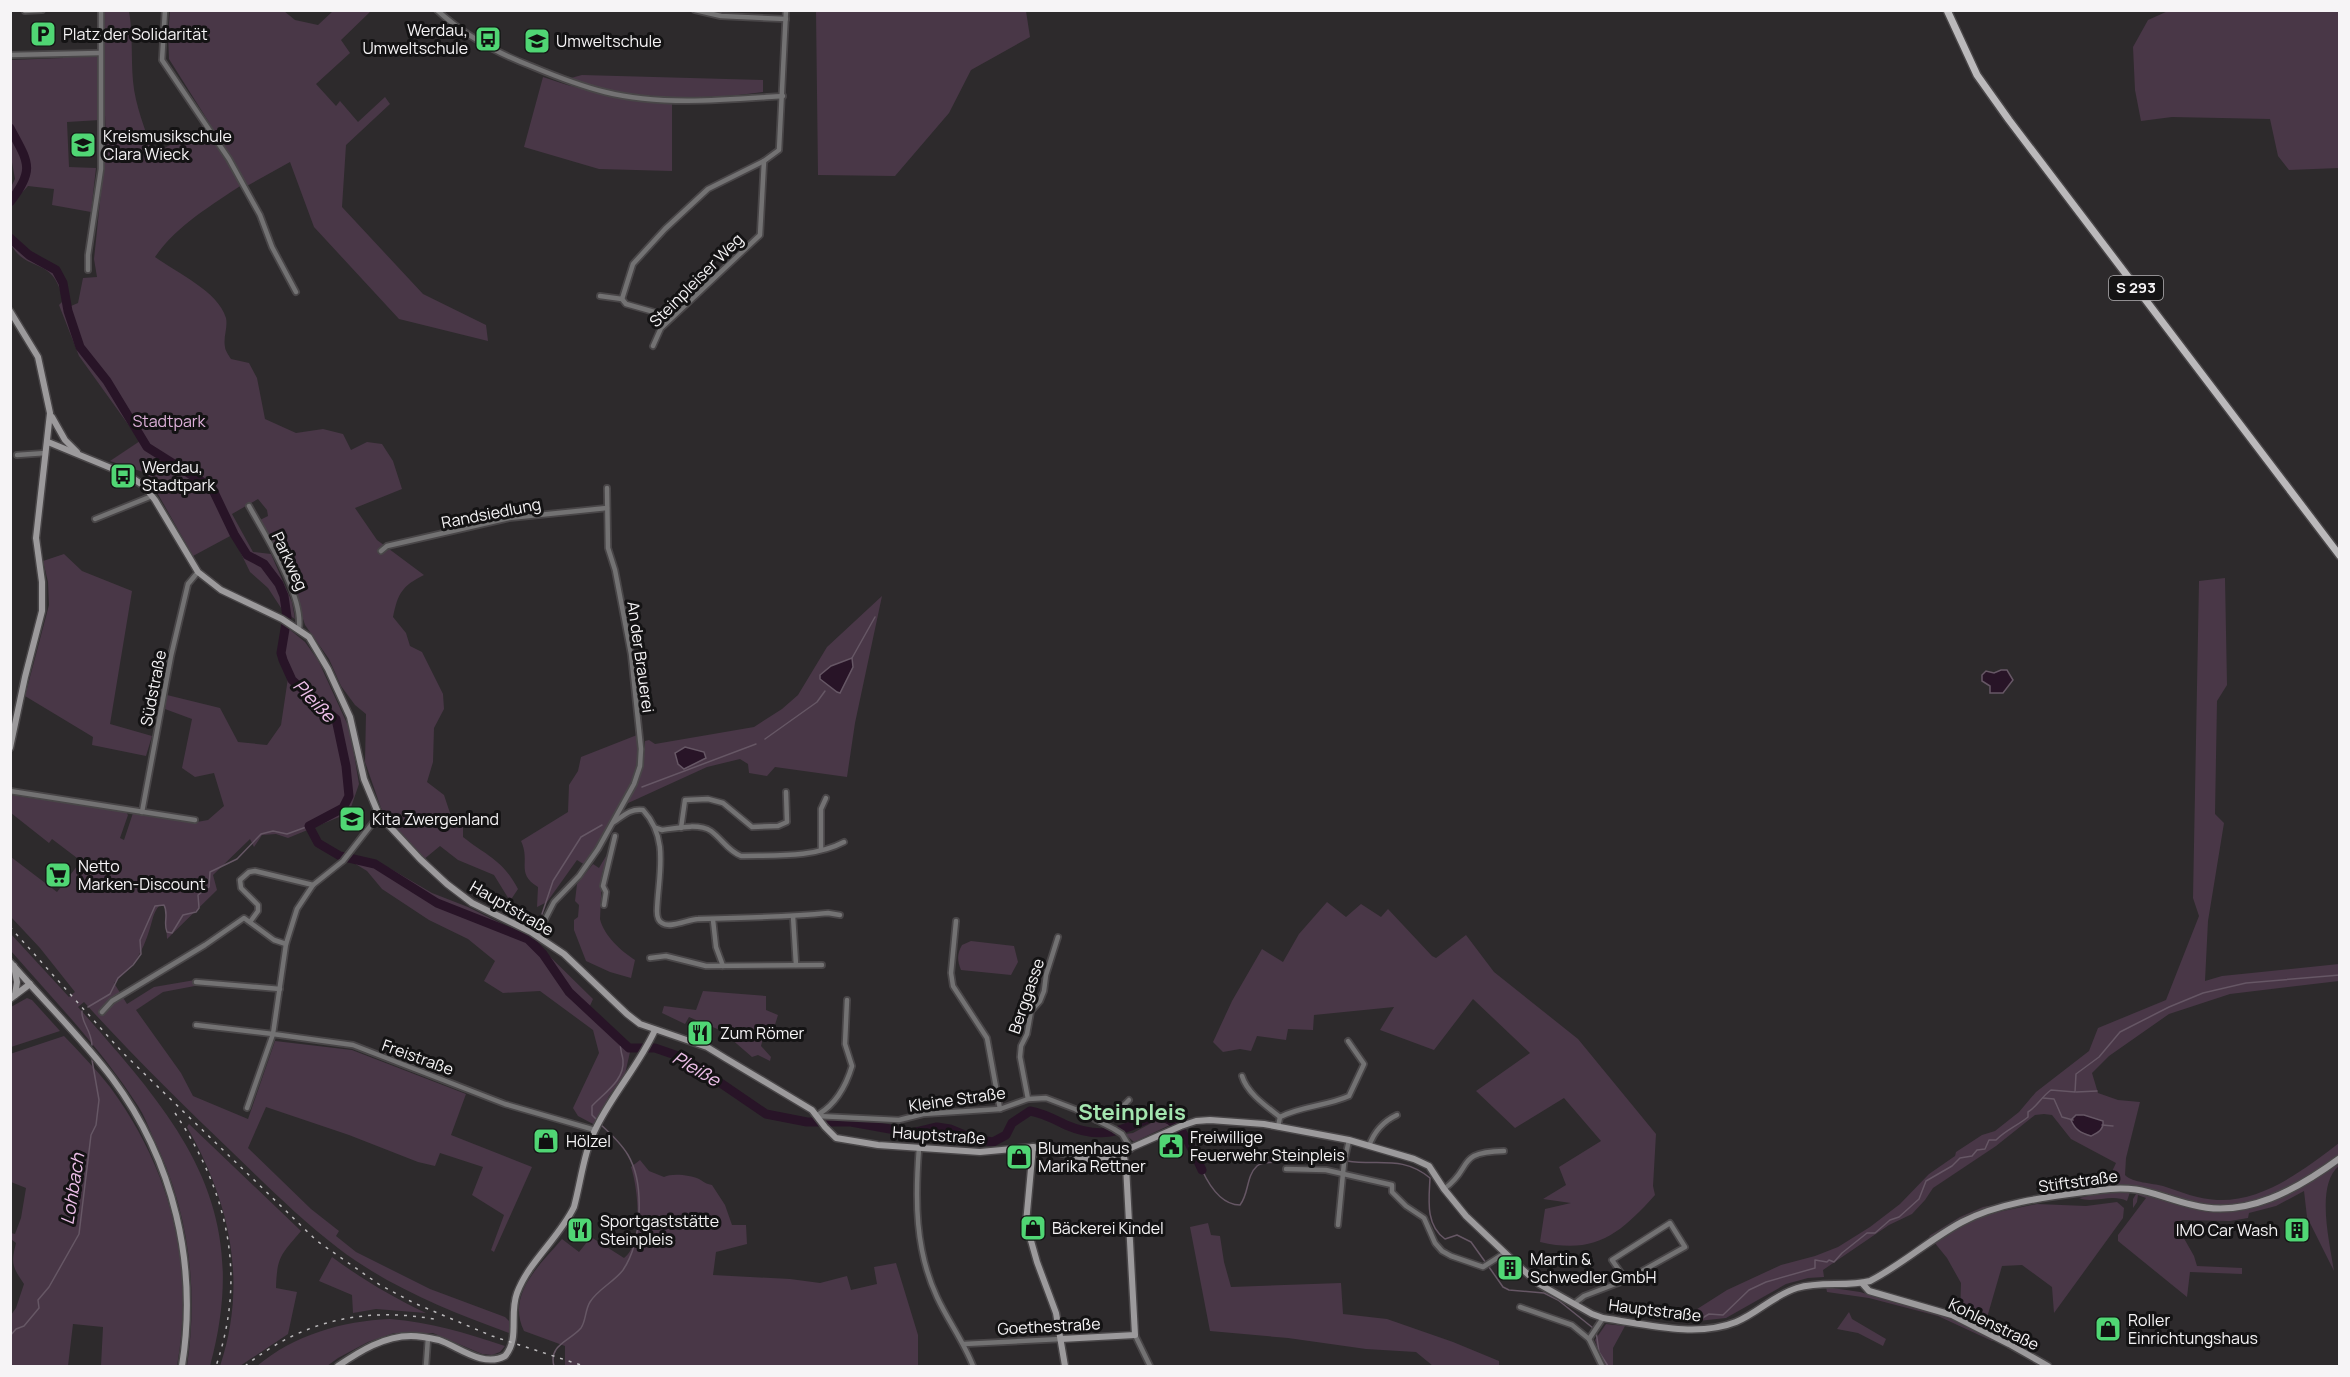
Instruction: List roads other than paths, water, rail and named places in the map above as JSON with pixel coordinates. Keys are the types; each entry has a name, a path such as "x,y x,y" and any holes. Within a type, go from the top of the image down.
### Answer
{"main road":[{"name":"S 293","path":"1947,10 1977,75 2009,120 2340,556"},
{"path":"10,311 38,357 50,412 65,440 81,457"},
{"path":"10,748 42,611 42,582 36,538 50,412"},
{"name":"Hauptstraße","path":"48,442 128,475 139,482 152,496 198,572 221,590 282,619 309,637 350,717 364,779 379,815 420,860 455,891 472,903 537,935 564,954 627,1014 655,1030 706,1047 812,1110 836,1137 851,1142 995,1152 1033,1147 1089,1159 1100,1159 1123,1153 1196,1121 1226,1120 1349,1140 1423,1162 1434,1172 1444,1189 1466,1216 1539,1284 1575,1303 1602,1322 1689,1330 1709,1329 1737,1322 1778,1296 1794,1289 1862,1283"},
{"path":"12,964 100,1063 130,1104 163,1169 180,1229 188,1281 187,1327 182,1366"},
{"path":"12,964 17,982 13,997"},
{"path":"13,997 30,984"},
{"path":"338,1366 370,1347 388,1339 404,1336 428,1338 486,1360 500,1359 511,1347 514,1334 513,1310 517,1291 563,1227 574,1207 600,1120 612,1098 642,1056 655,1030"},
{"path":"1033,1147 1026,1223 1056,1313 1065,1366"},
{"path":"1123,1153 1136,1335"},
{"name":"Stiftstraße","path":"1862,1283 1878,1276 1963,1221 1998,1208 2098,1190 2133,1188 2192,1205 2220,1210 2232,1209 2270,1199 2314,1176 2340,1158"},
{"name":"Kohlenstraße","path":"1862,1283 1869,1291 1952,1315 2048,1366"},
{"name":"Goethestraße","path":"1061,1339 1136,1335"}],"street":[{"path":"25,11 42,10"},
{"path":"88,270 88,255 101,169 101,10"},
{"path":"165,10 162,60 229,159 260,215 272,247 296,292"},
{"path":"437,10 456,27 512,58 563,79 605,92 678,100 738,100 783,96"},
{"path":"695,10 721,16 786,19"},
{"path":"622,300 633,264 665,229 708,189 764,161 779,150 786,10"},
{"path":"10,55 100,53"},
{"name":"Steinpleiser Weg","path":"653,346 661,328 760,235 764,161"},
{"path":"600,296 622,300 626,304 672,317"},
{"path":"17,455 46,453"},
{"name":"An der Brauerei","path":"537,935 554,902 579,876 606,835 634,784 640,766 641,748 631,654 615,570 608,548 607,488"},
{"path":"95,519 152,496"},
{"name":"Parkweg","path":"249,506 286,574 300,615 296,627"},
{"name":"Randsiedlung","path":"381,550 387,546 509,518 607,508"},
{"name":"Südstraße","path":"142,812 171,656 188,584 198,572"},
{"path":"10,790 195,820"},
{"path":"681,828 685,801 708,799 723,804 752,827 778,826 787,822 786,792"},
{"path":"821,850 821,809 826,798"},
{"path":"612,824 632,810 638,809 643,810 656,828 661,858 657,917 662,923 668,925 687,920 828,913 840,915"},
{"path":"247,1108 273,1034 286,944 297,909 313,885 343,861 379,815"},
{"path":"656,828 662,830 702,828 711,832 734,853 741,856 798,854 834,847 844,842"},
{"path":"604,905 606,892 603,886 614,838 606,835"},
{"path":"250,922 258,911 258,905 241,888 240,880 249,872 255,871 313,885"},
{"path":"793,916 796,965"},
{"path":"102,1012 112,1001 205,945 244,918 274,940 286,944"},
{"path":"712,920 718,955 723,966"},
{"path":"956,921 951,973 953,986 987,1038 1000,1109"},
{"name":"Berggasse","path":"1028,1099 1020,1057 1022,1046 1027,1034 1031,1011 1040,1001 1044,991 1046,975 1058,937"},
{"path":"650,958 666,956 706,966 822,965"},
{"path":"196,982 280,989"},
{"path":"818,1117 832,1106 852,1066 845,1044 847,1000"},
{"name":"Freistraße","path":"196,1025 353,1045 505,1104 596,1129"},
{"path":"1280,1117 1291,1111 1326,1104 1349,1096 1364,1064 1348,1041"},
{"path":"1242,1076 1244,1084 1280,1117"},
{"name":"Kleine Straße","path":"818,1117 885,1120 922,1114 1000,1109 1028,1099 1047,1098 1114,1129 1122,1134 1131,1149"},
{"path":"1096,1120 1098,1116 1122,1107 1129,1100"},
{"path":"1369,1146 1371,1138 1386,1120 1397,1115"},
{"path":"1278,1127 1280,1117"},
{"path":"1338,1225 1349,1140"},
{"path":"920,1148 916,1190 921,1250 938,1299 974,1366"},
{"path":"1444,1189 1451,1185 1471,1157 1479,1153 1504,1151"},
{"path":"1286,1169 1343,1173 1392,1185 1392,1192 1406,1206 1424,1218 1435,1243 1442,1251 1483,1267 1505,1253"},
{"path":"1575,1303 1584,1296 1626,1280 1685,1247 1670,1223 1612,1260 1626,1280"},
{"path":"1520,1307 1572,1325 1589,1339 1602,1366"},
{"path":"1589,1339 1602,1322"},
{"path":"1136,1335 1150,1366"},
{"path":"426,1366 428,1338"},
{"name":"Goethestraße","path":"964,1344 1061,1339"}],"waterway":[{"name":"Pleiße","path":"10,128 25,158 26,165 24,181 10,202"},
{"name":"Pleiße","path":"10,238 29,255 56,270 63,283 68,311 80,347 107,381 147,447 212,488 247,555 264,564 279,584 284,596 287,617 281,653 283,660 292,680 336,719 346,766 349,796 343,808 309,826 318,843 340,856 375,864 437,903 528,939 543,954 569,992 629,1048 655,1048 684,1058 766,1114 807,1122 851,1122 912,1133 937,1127 950,1129 974,1139 993,1142 1006,1135 1012,1123 1030,1111 1079,1130 1102,1133 1123,1129 1157,1115 1173,1122 1180,1129 1202,1170"},
{"path":"852,658 875,617"},
{"path":"765,739 817,702 825,691"},
{"path":"642,787 756,744"},
{"path":"542,914 553,881 581,837 602,825"},
{"name":"Lohbach","path":"88,1007 110,994 118,978 133,965 141,954 140,940 155,906 164,905 166,929 167,932 172,933 183,915 196,912 199,908 198,895 209,887 210,872 237,859 261,834 273,831 287,834 309,826"},
{"path":"1696,1322 1709,1314 1723,1315 1749,1290 1766,1282 1815,1268 1815,1260 1834,1262 1867,1233 1875,1233 1890,1220 1899,1217 1919,1199 1926,1181 1952,1166 1960,1158 1972,1156 1977,1150 1985,1149 1989,1140 1996,1140 2028,1117 2028,1112 2051,1090 2075,1092 2076,1074 2099,1057 2120,1032 2203,993 2246,983 2340,975"},
{"name":"Lohbach","path":"82,1011 92,1045"},
{"path":"597,1120 592,1115 592,1106 613,1086 621,1074 623,1067 621,1041"},
{"name":"Lohbach","path":"10,1336 16,1329 24,1326 39,1308 38,1300 49,1287 79,1234 91,1135 96,1125 99,1100 92,1060"},
{"path":"2076,1092 2097,1091"},
{"path":"2043,1098 2054,1099 2062,1117 2073,1120"},
{"path":"554,1366 554,1353 561,1344 581,1328 590,1302 623,1270 634,1244 637,1229 639,1197 633,1167 622,1146 600,1124"},
{"path":"2102,1125 2113,1126"},
{"name":"Pleiße","path":"1202,1170 1212,1188 1221,1198 1240,1205 1253,1170 1259,1165 1310,1153 1342,1159"},
{"name":"Pleiße","path":"1347,1161 1410,1166 1430,1178 1430,1211 1434,1227 1445,1239 1457,1235 1471,1242 1486,1263"},
{"name":"Pleiße","path":"1489,1267 1503,1287 1509,1290 1544,1293 1558,1300 1593,1328"},
{"name":"Pleiße","path":"1596,1331 1599,1352 1608,1366"}],"railway":[{"path":"10,927 123,1053 317,1241 380,1285 414,1303 492,1336 584,1366"},
{"path":"175,1113 208,1173 227,1235 231,1267 230,1299 225,1332 216,1366"},
{"path":"245,1366 290,1337 336,1320 386,1315 439,1320"}],"place":[{"name":"Platz der Solidarität","path":"43,34"},
{"name":"Werdau, Umweltschule","path":"488,39"},
{"name":"Umweltschule","path":"537,41"},
{"name":"Kreismusikschule Clara Wieck","path":"83,145"},
{"name":"Werdau, Stadtpark","path":"123,476"},
{"name":"Kita Zwergenland","path":"352,819"},
{"name":"Netto Marken-Discount","path":"58,875"},
{"name":"Zum Römer","path":"700,1033"},
{"name":"Hölzel","path":"546,1141"},
{"name":"Freiwillige Feuerwehr Steinpleis","path":"1171,1146"},
{"name":"Blumenhaus Marika Rettner","path":"1019,1157"},
{"name":"Bäckerei Kindel","path":"1033,1228"},
{"name":"Sportgaststätte Steinpleis","path":"580,1230"},
{"name":"IMO Car Wash","path":"2297,1230"},
{"name":"Martin & Schwedler GmbH","path":"1510,1268"},
{"name":"Roller Einrichtungshaus","path":"2108,1329"}],"district":[{"name":"Steinpleis","path":"1132,1112"}],"park label":[{"name":"Stadtpark","path":"169,421"}]}
